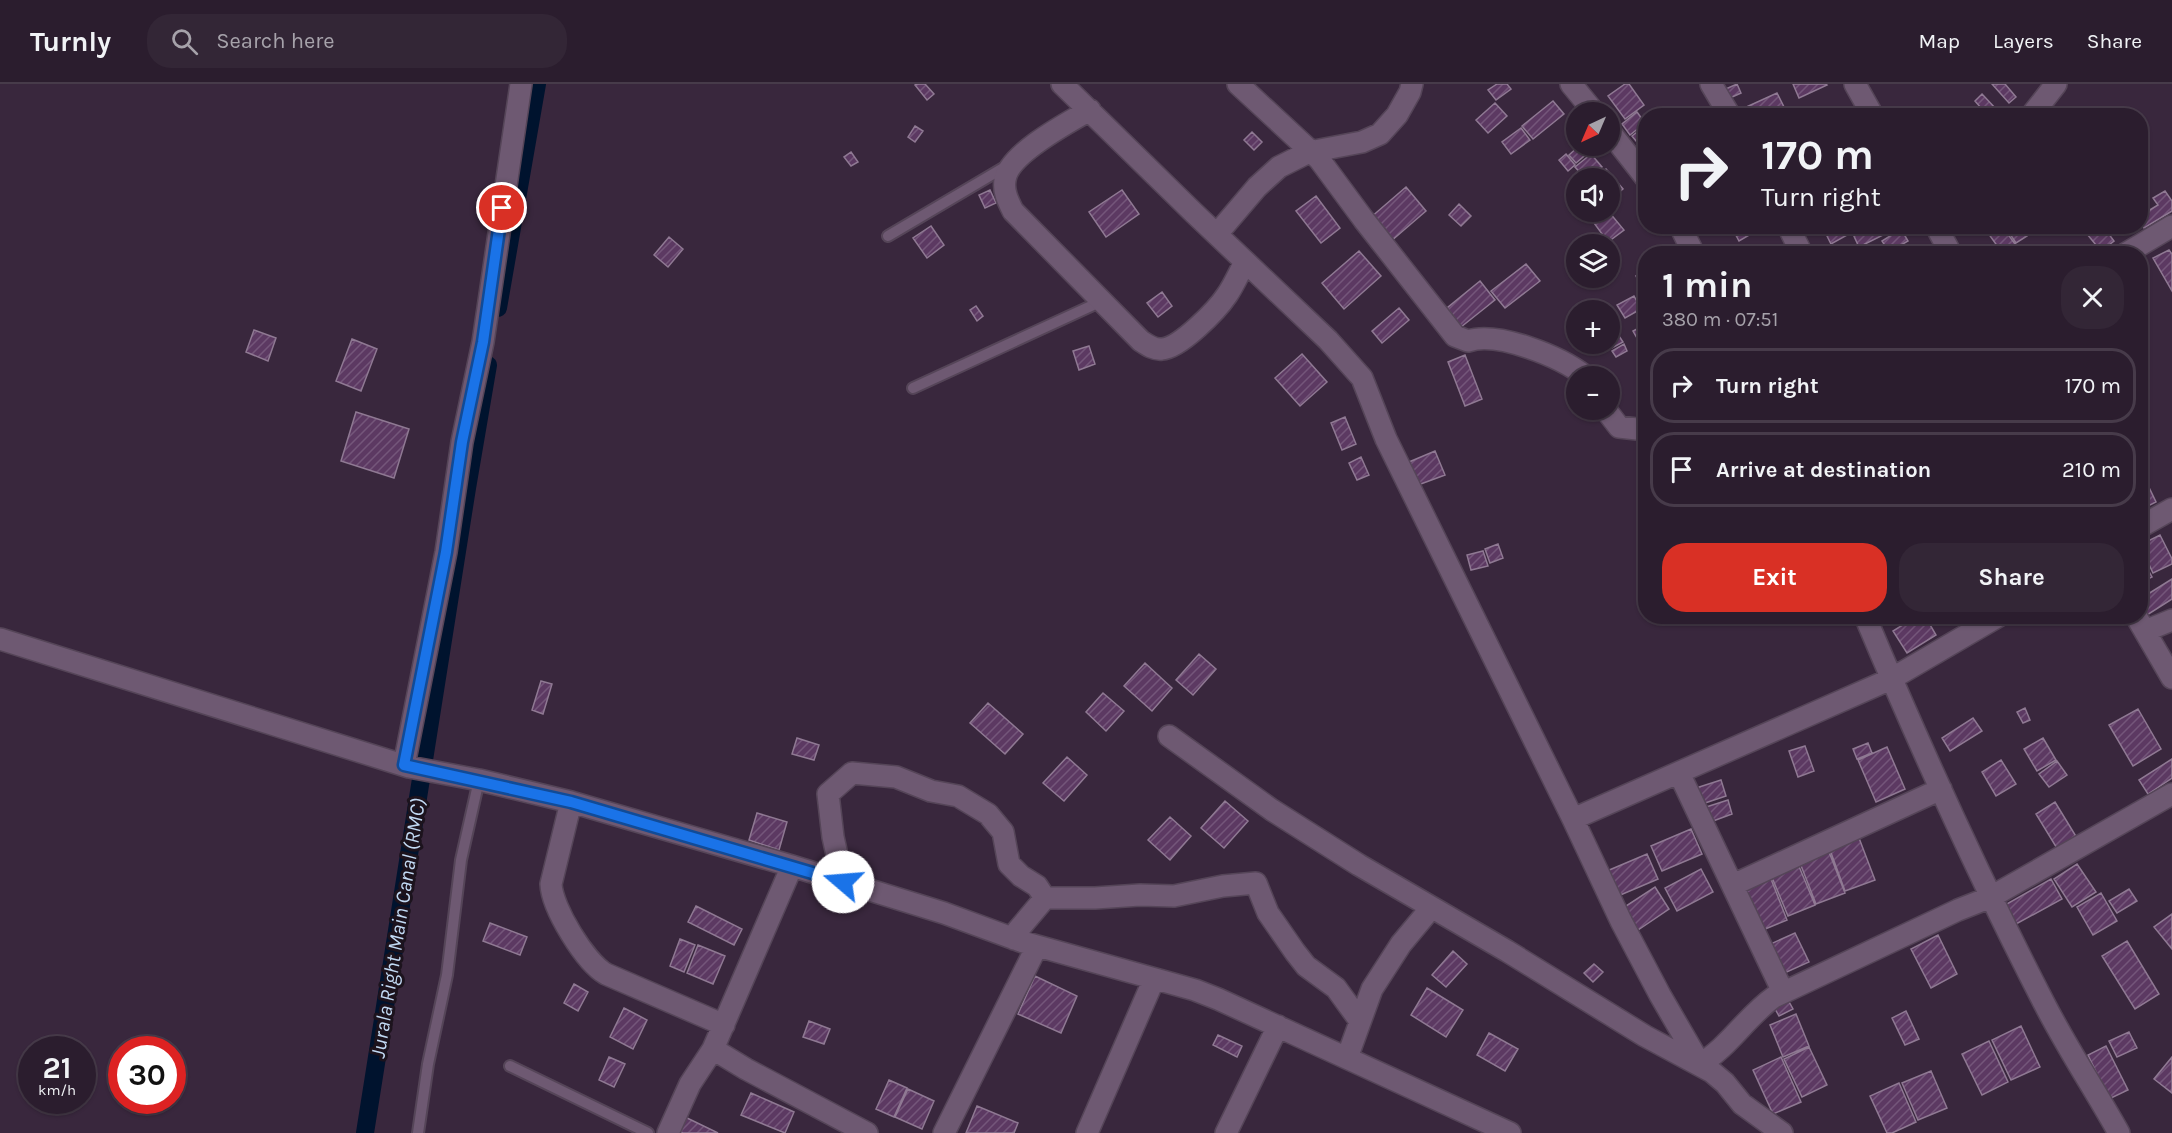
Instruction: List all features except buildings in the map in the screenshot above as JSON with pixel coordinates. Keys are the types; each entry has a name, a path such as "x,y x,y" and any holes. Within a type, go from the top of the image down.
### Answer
{"street":[{"path":"407,766 446,552 462,442 483,342 521,84"},
{"path":"1062,84 1328,340 1365,381 1366,392 1386,439 1633,944 1700,1064"},
{"path":"1238,84 1312,152 1455,336 1468,341 1479,337 1520,344 1567,366"},
{"path":"1217,234 1272,171 1293,159 1312,152 1362,142 1380,134 1397,115 1412,84"},
{"path":"1571,84 1586,102"},
{"path":"1711,84 1725,108"},
{"path":"1856,84 1869,108"},
{"path":"2037,108 2056,84"},
{"path":"1090,110 1056,129 1016,161 1005,178 1005,191 1013,211 1102,301 1149,346 1161,350 1169,348 1217,307 1227,295 1245,262"},
{"path":"1620,145 1638,168"},
{"path":"2138,246 2172,226"},
{"path":"1614,420 1619,427 1638,429"},
{"path":"2148,522 2172,509"},
{"path":"2148,623 2172,620"},
{"path":"1868,624 1891,679 1991,897 2046,1006 2120,1133"},
{"path":"1573,819 1891,679 1985,624"},
{"path":"2141,624 2172,678"},
{"path":"0,639 407,766 571,802 792,866 944,914 1014,939 1218,999 1510,1133"},
{"path":"1169,736 1272,810 1359,866 1507,951 1645,1036 1700,1064 1718,1076 1749,1110 1782,1133"},
{"path":"843,882 831,829 828,794 852,773 871,774 896,777 931,791 958,796 988,814 1003,832 1009,864 1021,876 1037,886 1046,898"},
{"path":"1679,773 1783,992"},
{"path":"1733,885 1941,789"},
{"path":"1700,1064 1717,1053 1753,1013 1783,992 1958,910 1991,897 2172,794"},
{"path":"571,802 551,884 551,895 589,960 606,974 724,1025"},
{"path":"668,1133 690,1084 713,1049 792,866"},
{"path":"1014,939 1018,930 1046,898 1174,896 1223,886 1256,883 1268,913 1295,952 1306,966 1336,988 1360,1021"},
{"path":"1347,1058 1372,989 1383,969 1431,908"},
{"path":"944,1133 1037,946"},
{"path":"1087,1133 1154,979"},
{"path":"1226,1133 1278,1026"},
{"path":"713,1049 755,1074 867,1133"}],"lane":[{"path":"888,236 1016,161"},
{"path":"913,388 1102,301"},
{"path":"418,1133 428,1064 447,975 461,860 476,780"},
{"path":"510,1066 648,1133"}],"waterway":[{"name":"Jurala Right Main Canal (RMC)","path":"498,308 537,84"},
{"name":"Jurala Right Main Canal (RMC)","path":"365,1133 488,365"}],"route":[{"path":"502,208 483,342 462,442 446,552 404,765 571,802 843,882"}]}
